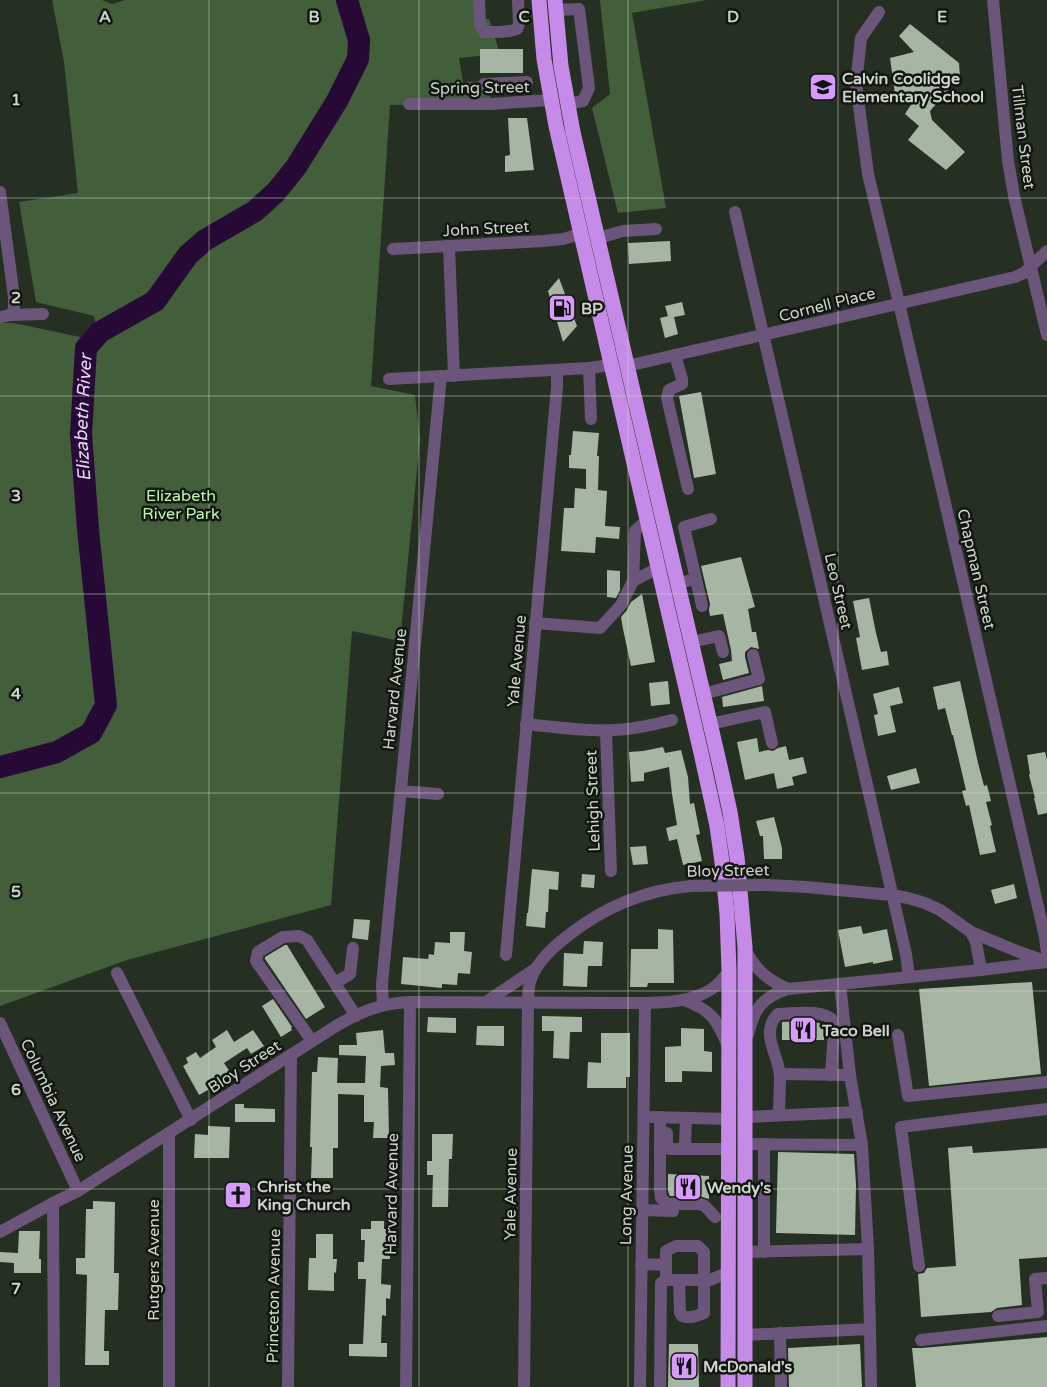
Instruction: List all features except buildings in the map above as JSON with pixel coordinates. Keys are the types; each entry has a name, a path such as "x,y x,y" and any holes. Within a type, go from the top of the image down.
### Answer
{"highway":[{"path":"539,0 550,100 701,753 717,826 722,862 727,914 729,970 729,1149 722,1218 729,1272 728,1387"},
{"path":"555,5 567,104 734,834 740,880 744,947 745,1387"}],"street":[{"path":"479,0 480,25 484,32 517,29 520,24 518,0"},
{"name":"Tillman Street","path":"992,0 1008,161 1047,335"},
{"path":"555,5 579,9 589,88 583,101 567,104"},
{"name":"Chapman Street","path":"879,12 861,38 856,84 868,174 874,193 1045,937 1047,953"},
{"path":"484,84 526,82"},
{"path":"502,83 504,104"},
{"name":"Spring Street","path":"410,104 504,104 550,100"},
{"path":"0,192 14,297 14,309 5,316"},
{"name":"Leo Street","path":"735,212 906,954 909,977"},
{"path":"598,238 622,231 656,229"},
{"name":"John Street","path":"393,249 552,241 581,234"},
{"name":"Harvard Avenue","path":"383,1005 382,984 401,791 448,376 449,246"},
{"name":"Cornell Place","path":"627,366 1015,277 1024,273 1047,251"},
{"path":"5,316 44,314"},
{"path":"676,355 682,384 669,390 667,398 688,489"},
{"path":"389,379 557,370 611,365"},
{"path":"588,368 590,419"},
{"name":"Yale Avenue","path":"506,955 557,370"},
{"path":"666,532 711,519"},
{"path":"535,624 600,628 621,605 633,581 634,531 647,520"},
{"path":"684,527 702,606"},
{"path":"633,581 658,568"},
{"path":"678,584 696,579"},
{"path":"691,642 719,636 724,652"},
{"path":"703,694 759,679 752,655"},
{"path":"710,724 765,712 772,743"},
{"path":"526,724 606,730 638,728 672,720"},
{"name":"Lehigh Street","path":"606,730 611,871"},
{"path":"401,791 438,794"},
{"name":"Bloy Street","path":"528,1002 529,985 537,967 557,944 580,926 624,902 665,889 691,886 768,885 806,887 908,898 933,906 971,932 1047,962"},
{"path":"971,932 976,942 981,970"},
{"path":"312,1041 256,960 258,952 284,937 299,936 307,940 356,1016"},
{"path":"744,947 760,971 771,980 788,988"},
{"path":"335,984 350,974 353,948"},
{"name":"Bloy Street","path":"745,1050 752,1022 759,1007 769,996 788,988 1047,962"},
{"path":"486,1002 537,967"},
{"name":"Bloy Street","path":"0,1232 78,1192 336,1026 383,1005 410,1002 645,1003 684,1000 709,990 718,984 729,970"},
{"path":"117,974 191,1120"},
{"path":"840,984 850,1075 862,1144 868,1249 871,1387"},
{"path":"684,1000 701,1007 711,1015 719,1026 729,1050"},
{"name":"Harvard Avenue","path":"406,1387 410,1002"},
{"name":"Yale Avenue","path":"524,1387 528,1002"},
{"name":"Long Avenue","path":"640,1387 645,1003"},
{"path":"779,1116 780,1074 771,1044 770,1030 772,1020 778,1014 818,1013 829,1016 834,1021 831,1075"},
{"name":"Columbia Avenue","path":"0,1023 78,1192"},
{"path":"898,1035 908,1096 1047,1082"},
{"name":"Princeton Avenue","path":"288,1387 291,1055"},
{"path":"780,1074 850,1075"},
{"path":"919,1266 901,1127 1047,1109"},
{"path":"745,1117 857,1112"},
{"path":"643,1117 729,1119"},
{"path":"664,1117 667,1148 729,1149"},
{"path":"664,1117 660,1190 661,1198 670,1207"},
{"path":"686,1118 685,1145 690,1149"},
{"name":"Rutgers Avenue","path":"169,1134 169,1387"},
{"path":"745,1144 862,1144"},
{"path":"764,1144 764,1252"},
{"path":"54,1203 54,1387"},
{"path":"642,1210 699,1204 722,1218"},
{"path":"676,1246 698,1246 704,1252 704,1313 698,1316 684,1317 680,1313 673,1280 666,1265 666,1251 676,1246"},
{"path":"745,1252 868,1249"},
{"path":"642,1264 666,1265"},
{"path":"660,1387 661,1283 673,1280 710,1280 729,1272"},
{"path":"998,1316 1038,1312 1034,1279 1047,1278"},
{"path":"921,1340 1047,1326"},
{"path":"745,1334 870,1329"},
{"path":"780,1333 781,1387"}],"green space":[{"name":"Elizabeth River Park","path":"52,0 102,0 112,4 125,0 474,0 475,19 489,19 500,54 459,58 463,82 489,81 491,104 390,105 371,386 415,395 420,439 400,641 352,631 331,905 127,960 0,1006 0,323 14,323 99,341 94,316 36,302 19,202 78,193 64,62"},
{"path":"600,0 707,0 632,13 666,208 618,213 592,108 610,94"}],"waterway":[{"name":"Elizabeth River","path":"0,767 57,752 91,733 106,705 88,529 81,434 86,348 100,332 155,301 188,255 205,240 255,211 276,192 296,167 337,101 358,59 359,40 347,0"}],"place":[{"name":"Calvin Coolidge Elementary School","path":"823,87"},
{"name":"BP","path":"562,308"},
{"name":"Taco Bell","path":"803,1030"},
{"name":"Wendy's","path":"688,1187"},
{"name":"Christ the King Church","path":"238,1195"},
{"name":"McDonald's","path":"684,1366"}]}
